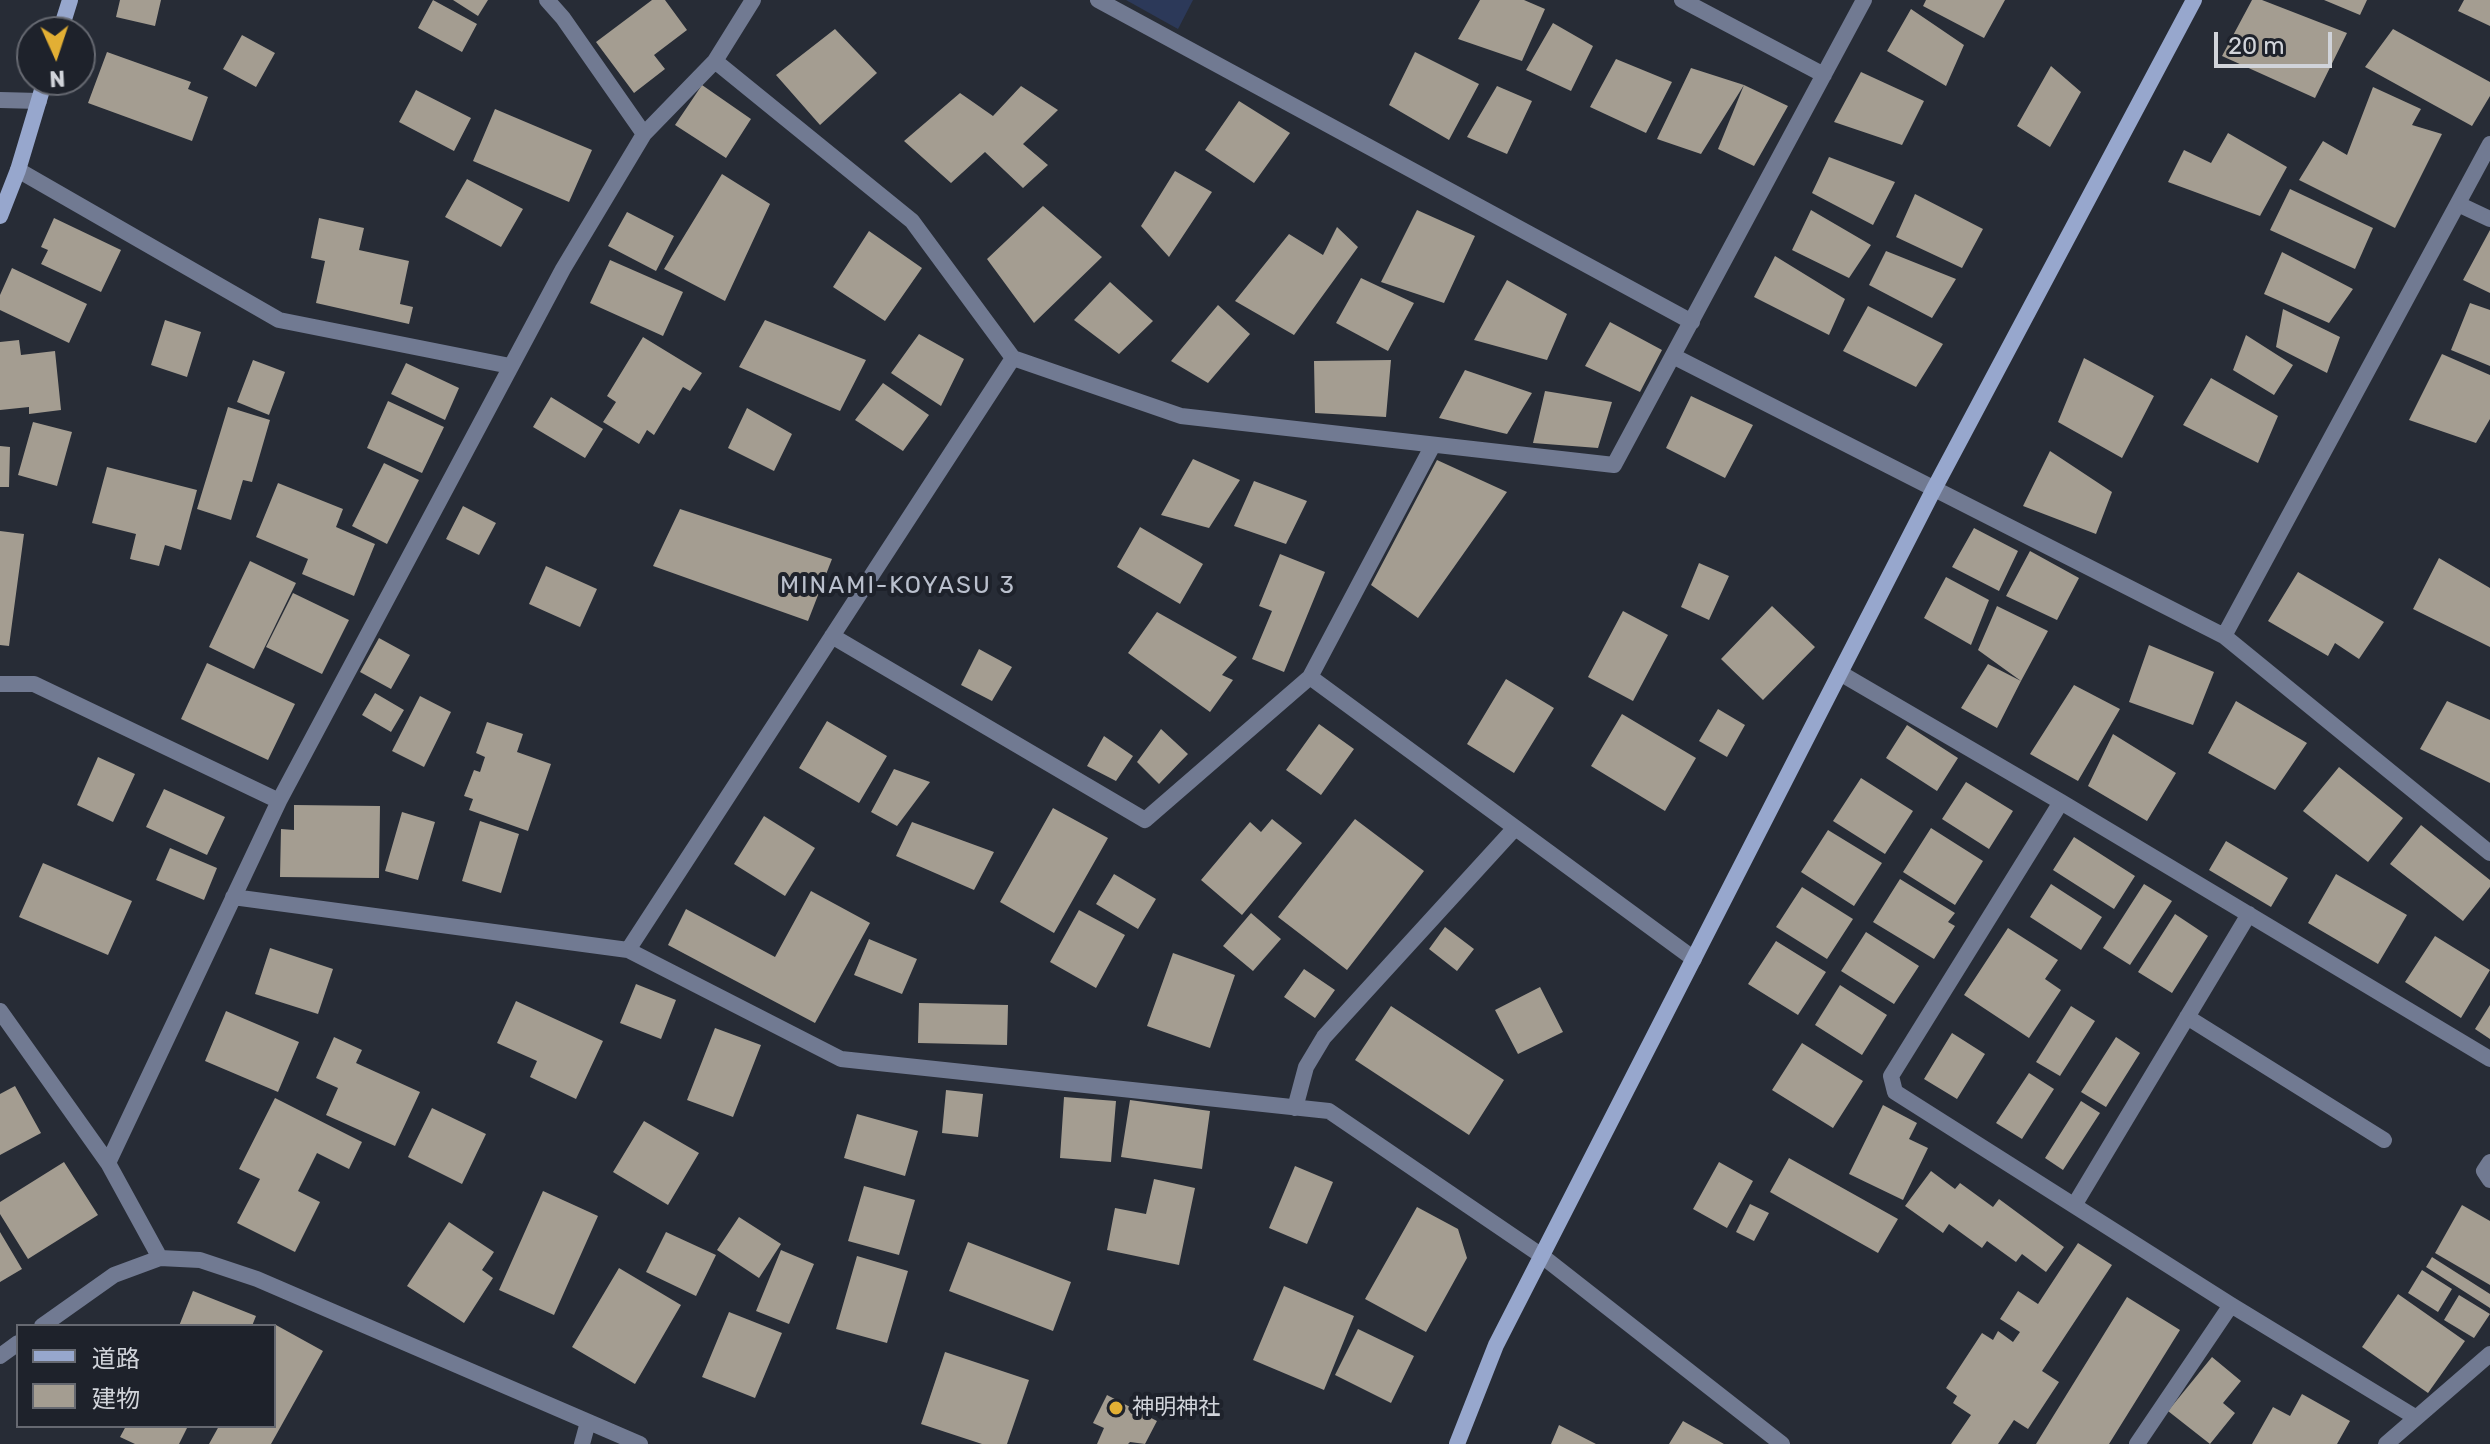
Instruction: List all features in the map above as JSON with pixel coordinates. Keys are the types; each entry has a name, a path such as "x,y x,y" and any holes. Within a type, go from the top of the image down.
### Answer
{"street":[{"path":"547,0 563,18 644,134"},
{"path":"108,1163 279,801 563,269 644,134 715,61 753,0"},
{"path":"1098,0 1692,322"},
{"path":"1682,0 1824,75"},
{"path":"715,61 912,221 1013,358 1181,416 1614,465 1864,0"},
{"path":"1457,1444 1496,1345 1935,487 2194,0"},
{"path":"0,216 40,96"},
{"path":"0,100 39,101"},
{"path":"2224,636 2490,144"},
{"path":"18,170 279,320 510,366"},
{"path":"2458,204 2490,219"},
{"path":"1673,356 2224,636 2490,853"},
{"path":"628,950 1013,358"},
{"path":"832,636 1145,820 1310,677 1433,445"},
{"path":"1840,673 2490,1059"},
{"path":"1310,677 1694,959"},
{"path":"0,684 34,684 279,801"},
{"path":"2061,802 1891,1076 1895,1092 2231,1305 2415,1417"},
{"path":"1295,1108 1306,1067 1324,1037 1515,828"},
{"path":"233,897 628,950 841,1059 1329,1111 1542,1256 1782,1444"},
{"path":"2075,1204 2249,914"},
{"path":"0,1011 108,1163 160,1258"},
{"path":"2187,1017 2384,1140"},
{"path":"2490,1162 2484,1171 2490,1180"},
{"path":"45,1324 114,1275 160,1258 200,1260 257,1279 640,1444"},
{"path":"2137,1444 2231,1305"},
{"path":"2386,1444 2490,1354"},
{"path":"582,1444 588,1422"}],"shaded area":[{"path":"1126,0 1193,0 1178,29"}],"building":[{"path":"120,0 161,0 155,26 116,17"},
{"path":"433,0 477,24 462,52 418,28"},
{"path":"453,0 488,0 478,16"},
{"path":"652,0 665,0 687,30 654,55 665,69 634,93 596,42"},
{"path":"1480,0 1524,0 1545,9 1522,61 1458,39"},
{"path":"1926,0 2005,0 1984,38 1923,6"},
{"path":"2252,0 2262,0 2347,33 2315,98 2222,56"},
{"path":"2324,0 2367,0 2360,15"},
{"path":"2464,0 2490,0 2490,26 2458,11"},
{"path":"1911,9 1964,45 1946,86 1887,51"},
{"path":"1553,23 1593,46 1571,91 1526,70"},
{"path":"835,29 877,73 820,125 776,75"},
{"path":"2393,29 2490,82 2490,96 2472,126 2365,67"},
{"path":"242,35 275,53 256,87 223,69"},
{"path":"107,52 191,82 188,89 208,97 192,141 88,103 91,96 96,96 96,82"},
{"path":"1415,52 1479,84 1449,140 1389,105"},
{"path":"1616,59 1672,82 1646,133 1590,107"},
{"path":"2051,66 2081,92 2050,147 2017,126"},
{"path":"1691,68 1744,85 1701,154 1657,139"},
{"path":"1861,72 1924,101 1902,145 1834,122"},
{"path":"702,85 751,119 726,158 675,125"},
{"path":"1744,85 1788,106 1754,166 1718,149"},
{"path":"1021,86 1058,110 1023,144 1048,165 1023,188 985,152 951,183 904,141 960,93 993,116"},
{"path":"1497,86 1532,101 1507,154 1467,137"},
{"path":"2373,87 2421,109 2412,125 2442,134 2395,228 2299,180 2323,141 2347,155"},
{"path":"416,90 471,118 454,151 399,122"},
{"path":"1239,101 1290,133 1254,183 1205,150"},
{"path":"495,109 592,150 569,202 473,161"},
{"path":"2228,133 2287,167 2260,216 2168,182 2184,150 2211,163"},
{"path":"1829,157 1895,182 1873,225 1812,193"},
{"path":"1175,171 1212,192 1169,257 1141,226"},
{"path":"722,174 770,204 725,301 664,269"},
{"path":"467,179 523,209 501,247 445,217"},
{"path":"2290,189 2373,228 2355,269 2270,230"},
{"path":"1915,194 1983,229 1962,268 1896,237"},
{"path":"1043,206 1102,257 1034,323 987,259"},
{"path":"1417,210 1475,236 1444,303 1381,282"},
{"path":"1811,210 1871,245 1849,278 1792,250"},
{"path":"627,212 674,236 656,271 608,246"},
{"path":"54,218 121,250 101,292 41,264 48,250 41,247"},
{"path":"319,218 364,228 359,250 409,261 400,304 413,307 409,324 316,303 325,261 311,258"},
{"path":"1337,227 1358,247 1294,335 1235,301 1289,234 1323,255"},
{"path":"2490,230 2490,293 2463,280"},
{"path":"869,231 922,268 885,321 833,287"},
{"path":"1886,251 1956,279 1932,318 1869,285"},
{"path":"2282,252 2353,289 2329,323 2264,294"},
{"path":"1775,256 1845,299 1829,335 1754,297"},
{"path":"610,260 683,292 663,336 590,303"},
{"path":"12,268 87,304 69,343 0,310 0,295"},
{"path":"1361,278 1414,303 1388,351 1336,323"},
{"path":"1507,280 1567,314 1547,360 1474,340"},
{"path":"1110,282 1153,321 1119,354 1074,320"},
{"path":"2470,303 2490,310 2490,366 2451,350"},
{"path":"1218,305 1250,334 1208,383 1171,361"},
{"path":"1868,306 1943,344 1916,387 1843,351"},
{"path":"2283,309 2340,337 2327,373 2276,347"},
{"path":"165,320 201,332 187,377 151,365"},
{"path":"765,320 866,360 840,411 739,367"},
{"path":"1610,322 1662,350 1640,392 1585,366"},
{"path":"919,334 964,359 941,406 891,373"},
{"path":"2246,335 2293,365 2274,395 2233,370"},
{"path":"643,337 702,373 690,391 683,387 654,435 647,430 639,444 603,422 616,402 607,396"},
{"path":"19,340 21,355 55,351 61,410 29,414 29,407 0,410 0,342"},
{"path":"2442,354 2490,375 2490,419 2476,443 2409,420"},
{"path":"2084,358 2154,396 2122,458 2058,422"},
{"path":"253,360 285,372 269,415 237,402"},
{"path":"1391,360 1386,417 1315,413 1314,361"},
{"path":"406,363 459,388 445,420 391,394"},
{"path":"1465,370 1532,393 1507,434 1439,418"},
{"path":"2211,378 2278,416 2258,463 2183,425"},
{"path":"883,383 929,415 903,451 855,420"},
{"path":"1545,391 1612,402 1598,448 1533,443"},
{"path":"1691,396 1753,425 1725,478 1666,448"},
{"path":"551,397 603,429 585,458 533,427"},
{"path":"388,401 444,427 422,473 367,448"},
{"path":"228,407 270,420 252,482 243,480 231,520 197,509"},
{"path":"747,408 792,434 774,471 728,448"},
{"path":"33,422 72,432 57,486 18,475"},
{"path":"0,446 10,447 9,487 0,487"},
{"path":"2050,451 2112,492 2096,534 2023,506"},
{"path":"1193,459 1240,480 1209,528 1161,515"},
{"path":"1437,460 1507,492 1418,618 1371,585"},
{"path":"384,463 419,480 387,544 352,526"},
{"path":"107,467 197,490 181,550 165,545 159,566 130,559 136,534 92,523"},
{"path":"1254,481 1307,501 1286,544 1234,526"},
{"path":"278,483 343,509 336,527 375,544 354,596 302,574 308,559 256,537"},
{"path":"463,506 496,523 479,555 446,539"},
{"path":"680,509 832,559 808,621 653,566"},
{"path":"1140,527 1203,564 1180,604 1117,567"},
{"path":"1974,528 2018,551 1999,591 1952,567"},
{"path":"0,531 24,534 9,646 0,645"},
{"path":"2030,551 2079,578 2057,620 2006,596"},
{"path":"1280,554 1325,572 1284,672 1252,659 1272,611 1259,606"},
{"path":"2439,558 2490,588 2490,647 2413,609"},
{"path":"250,561 296,583 254,669 209,647"},
{"path":"1699,563 1729,576 1709,620 1681,607"},
{"path":"546,566 597,589 580,627 529,604"},
{"path":"2298,572 2384,622 2359,659 2335,643 2328,656 2268,621"},
{"path":"1946,577 1989,600 1971,645 1924,618"},
{"path":"293,593 349,620 322,674 266,647"},
{"path":"1772,606 1815,647 1763,700 1721,659"},
{"path":"1997,606 2048,631 2021,681 1978,650"},
{"path":"1623,611 1668,635 1633,701 1588,677"},
{"path":"1157,612 1237,657 1222,675 1233,680 1210,712 1128,653"},
{"path":"379,638 410,655 391,689 360,672"},
{"path":"2149,645 2214,672 2193,725 2129,702"},
{"path":"979,649 1012,667 992,701 961,685"},
{"path":"207,663 295,704 268,760 181,719"},
{"path":"1988,664 2021,681 1997,728 1961,708"},
{"path":"1506,679 1554,708 1514,773 1467,744"},
{"path":"2074,685 2120,709 2078,781 2030,754"},
{"path":"375,693 404,710 391,732 362,715"},
{"path":"420,696 451,712 424,767 392,751"},
{"path":"2236,701 2307,743 2275,790 2208,753"},
{"path":"2447,701 2490,720 2490,783 2420,749"},
{"path":"1718,709 1745,725 1727,757 1699,741"},
{"path":"1622,714 1696,758 1665,811 1591,766"},
{"path":"827,721 887,756 859,803 799,768"},
{"path":"487,722 523,734 517,752 551,764 528,831 469,810 473,799 464,796 474,770 480,772 485,757 476,753"},
{"path":"1319,724 1354,749 1321,795 1286,770"},
{"path":"1907,725 1958,758 1937,791 1886,758"},
{"path":"1161,729 1188,754 1159,784 1137,762"},
{"path":"2113,734 2176,773 2147,821 2088,786"},
{"path":"1104,736 1133,756 1116,781 1087,766"},
{"path":"98,757 135,774 113,822 77,805"},
{"path":"2339,767 2403,818 2368,862 2303,811"},
{"path":"894,769 930,782 897,826 871,812"},
{"path":"1861,778 1913,811 1885,854 1833,821"},
{"path":"1966,782 2013,811 1989,849 1942,819"},
{"path":"164,789 225,817 207,855 146,827"},
{"path":"294,805 380,806 379,878 280,877 281,829 294,830"},
{"path":"1053,808 1108,838 1054,933 1000,902"},
{"path":"402,812 435,822 418,880 385,871"},
{"path":"764,816 815,848 785,896 734,864"},
{"path":"1272,819 1302,843 1242,915 1201,880 1250,822 1261,832"},
{"path":"1355,819 1424,871 1347,970 1278,917"},
{"path":"480,821 519,834 501,893 462,881"},
{"path":"912,822 994,852 974,890 896,856"},
{"path":"2421,825 2490,880 2490,887 2463,921 2390,864"},
{"path":"1931,828 1983,861 1955,905 1903,872"},
{"path":"1828,830 1882,863 1854,906 1801,872"},
{"path":"2074,837 2135,876 2114,909 2053,870"},
{"path":"2226,841 2288,878 2271,907 2209,870"},
{"path":"170,848 217,868 204,900 156,880"},
{"path":"43,863 132,901 108,955 19,917"},
{"path":"1114,874 1156,899 1138,929 1096,904"},
{"path":"2336,874 2407,915 2378,964 2308,923"},
{"path":"1900,879 1955,913 1948,922 1955,926 1934,959 1873,922"},
{"path":"2051,884 2102,917 2081,950 2030,917"},
{"path":"2144,884 2172,901 2130,965 2103,948"},
{"path":"1802,887 1853,919 1827,959 1776,927"},
{"path":"811,891 870,923 815,1023 668,945 686,909 775,957"},
{"path":"1079,910 1125,935 1096,988 1050,962"},
{"path":"1251,913 1281,939 1253,971 1223,946"},
{"path":"2175,914 2208,936 2172,993 2138,972"},
{"path":"1445,927 1474,949 1457,971 1429,949"},
{"path":"2008,928 2058,960 2045,979 2061,990 2029,1038 1964,995"},
{"path":"1866,932 1919,966 1894,1004 1841,971"},
{"path":"2435,936 2490,970 2461,1018 2405,982"},
{"path":"869,939 917,959 902,994 854,975"},
{"path":"1776,941 1826,972 1798,1015 1748,984"},
{"path":"270,948 333,969 318,1014 255,994"},
{"path":"1173,953 1235,975 1210,1048 1147,1026"},
{"path":"1304,969 1335,990 1315,1018 1284,997"},
{"path":"636,984 676,1000 661,1039 620,1023"},
{"path":"1840,985 1887,1015 1862,1055 1815,1025"},
{"path":"1540,987 1563,1032 1518,1054 1495,1010"},
{"path":"516,1001 603,1041 576,1099 530,1077 537,1061 497,1043"},
{"path":"919,1003 1008,1005 1007,1045 918,1043"},
{"path":"2490,1005 2490,1039 2475,1029"},
{"path":"1391,1006 1504,1080 1469,1135 1355,1060"},
{"path":"2071,1006 2095,1021 2060,1076 2036,1062"},
{"path":"226,1011 299,1042 278,1092 205,1061"},
{"path":"715,1028 761,1045 733,1117 687,1100"},
{"path":"1952,1033 1985,1054 1957,1099 1924,1079"},
{"path":"334,1037 362,1050 356,1063 420,1092 395,1146 326,1115 338,1088 316,1078"},
{"path":"2116,1037 2140,1053 2106,1107 2081,1092"},
{"path":"1802,1043 1863,1081 1833,1128 1772,1090"},
{"path":"2029,1073 2054,1089 2022,1139 1996,1123"},
{"path":"15,1086 41,1133 0,1155 0,1094"},
{"path":"946,1090 983,1094 978,1137 942,1133"},
{"path":"1064,1097 1116,1101 1111,1162 1060,1158"},
{"path":"275,1098 362,1142 349,1169 317,1153 298,1191 320,1202 295,1252 237,1223 260,1179 239,1169"},
{"path":"1130,1100 1210,1111 1202,1169 1121,1157"},
{"path":"2081,1101 2100,1113 2063,1170 2045,1158"},
{"path":"1883,1105 1917,1123 1909,1139 1928,1148 1903,1200 1849,1174"},
{"path":"432,1108 486,1134 462,1184 408,1157"},
{"path":"857,1114 918,1131 905,1176 844,1158"},
{"path":"644,1121 699,1153 668,1205 613,1172"},
{"path":"1789,1158 1898,1219 1878,1253 1770,1192"},
{"path":"64,1162 98,1215 28,1259 0,1214 0,1202"},
{"path":"1719,1162 1753,1181 1727,1228 1693,1209"},
{"path":"1295,1166 1333,1182 1307,1244 1269,1228"},
{"path":"1931,1171 1955,1189 1960,1183 1993,1207 1999,1199 2064,1247 2046,1272 2022,1254 2016,1262 1987,1241 1982,1248 1949,1224 1943,1233 1905,1206"},
{"path":"1154,1179 1195,1188 1179,1265 1107,1250 1115,1208 1146,1214"},
{"path":"864,1186 915,1200 899,1255 848,1241"},
{"path":"543,1191 598,1216 554,1315 499,1290"},
{"path":"1750,1204 1769,1213 1754,1241 1736,1232"},
{"path":"2462,1205 2490,1221 2490,1285 2435,1253"},
{"path":"1417,1207 1458,1229 1467,1258 1426,1332 1365,1299"},
{"path":"739,1217 781,1244 759,1278 717,1250"},
{"path":"449,1222 494,1252 482,1270 493,1278 464,1323 407,1286"},
{"path":"0,1232 22,1269 0,1282"},
{"path":"666,1232 716,1255 696,1296 646,1272"},
{"path":"968,1242 1071,1282 1053,1331 949,1291"},
{"path":"2078,1243 2112,1265 2042,1371 2059,1382 2028,1429 2014,1420 1998,1444 1951,1444 1971,1415 1953,1403 1957,1396 1946,1388 1982,1333 1993,1340 1998,1331 2013,1342 2020,1332 2000,1319 2018,1291 2038,1304"},
{"path":"781,1250 814,1264 789,1324 756,1311"},
{"path":"857,1256 908,1271 887,1343 836,1329"},
{"path":"2432,1257 2490,1294 2490,1308 2426,1267"},
{"path":"619,1268 681,1305 635,1384 572,1347"},
{"path":"2422,1270 2452,1289 2438,1312 2408,1293"},
{"path":"1284,1286 1354,1316 1324,1390 1253,1360"},
{"path":"193,1291 256,1316 253,1324 180,1324"},
{"path":"2398,1294 2465,1341 2428,1393 2362,1347"},
{"path":"2459,1295 2490,1314 2474,1338 2444,1320"},
{"path":"2127,1297 2180,1330 2109,1444 2036,1444"},
{"path":"729,1312 782,1333 755,1398 702,1377"},
{"path":"276,1325 323,1351 271,1444 209,1444 218,1428 276,1428"},
{"path":"1358,1329 1414,1356 1391,1403 1335,1375"},
{"path":"945,1352 1029,1380 1007,1444 982,1444 921,1424"},
{"path":"2212,1357 2241,1381 2223,1403 2235,1413 2210,1444 2168,1411"},
{"path":"2302,1394 2350,1421 2337,1444 2252,1444 2273,1407 2290,1416"},
{"name":"神明神社","path":"1107,1395 1157,1421 1145,1444 1097,1444 1104,1428 1093,1423"},
{"path":"1683,1421 1724,1444 1669,1444"},
{"path":"1559,1425 1596,1444 1551,1444"},
{"path":"125,1428 187,1428 179,1444 135,1444 120,1437"}],"place":[{"name":"神明神社","path":"1116,1408"}],"district":[{"name":"MINAMI-KOYASU 3","path":"898,586"}]}
